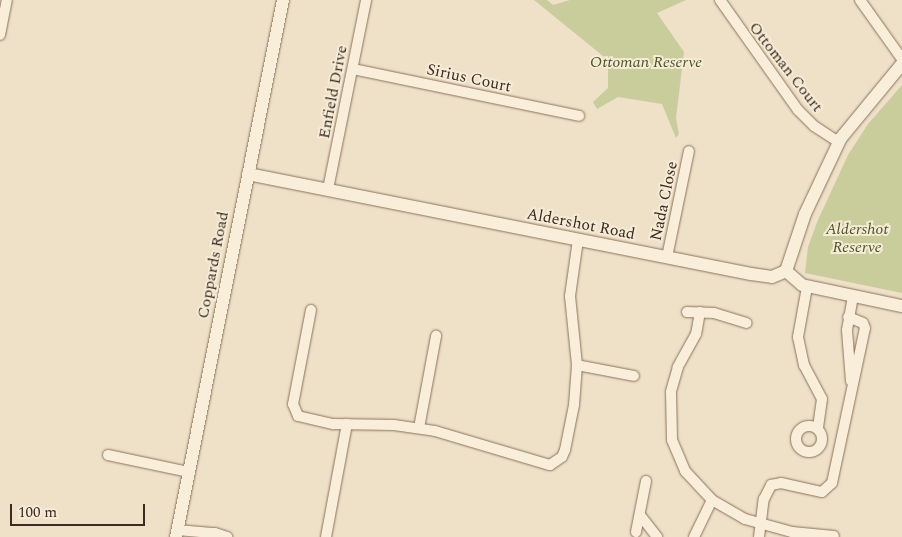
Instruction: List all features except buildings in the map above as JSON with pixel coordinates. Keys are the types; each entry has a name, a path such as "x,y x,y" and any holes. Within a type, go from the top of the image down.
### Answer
{"street":[{"path":"0,35 7,0"},
{"name":"Coppards Road","path":"176,533 283,0"},
{"name":"Enfield Drive","path":"328,189 366,0"},
{"name":"Ottoman Court","path":"720,0 798,110 814,126 839,142"},
{"path":"860,0 902,58"},
{"path":"902,64 863,108 839,142 805,214 786,271 797,284 902,306"},
{"name":"Sirius Court","path":"352,69 579,116"},
{"name":"Nada Close","path":"667,257 689,151"},
{"name":"Aldershot Road","path":"248,174 763,276 778,276 786,271"},
{"path":"311,310 294,411 303,418 347,424 420,428 479,442 538,464 550,465 562,457 568,438 577,365 570,296 578,240"},
{"path":"807,287 798,337 804,365 822,398 818,428"},
{"path":"853,296 848,317 854,356"},
{"path":"687,312 700,312 746,323"},
{"path":"700,312 696,334 673,379 669,423 672,440 685,471 712,500 759,524 792,532 834,536"},
{"path":"759,537 759,524 764,499 771,485 782,483 817,492 830,488 851,387 854,356 865,325 848,317"},
{"path":"420,428 436,336"},
{"path":"577,365 634,376"},
{"path":"326,537 347,424"},
{"path":"108,455 189,472"},
{"path":"636,532 646,481"},
{"path":"694,537 712,500"},
{"path":"640,515 657,537"},
{"path":"176,533 215,532 227,537"}],"green space":[{"name":"Ottoman Reserve","path":"534,0 547,0 553,5 570,0 686,0 657,13 684,52 676,118 679,134 676,138 662,104 618,97 597,109 593,102 608,88 608,60"},
{"name":"Aldershot Reserve","path":"902,85 902,293 805,273 808,247 818,220 848,155 868,124"}]}
